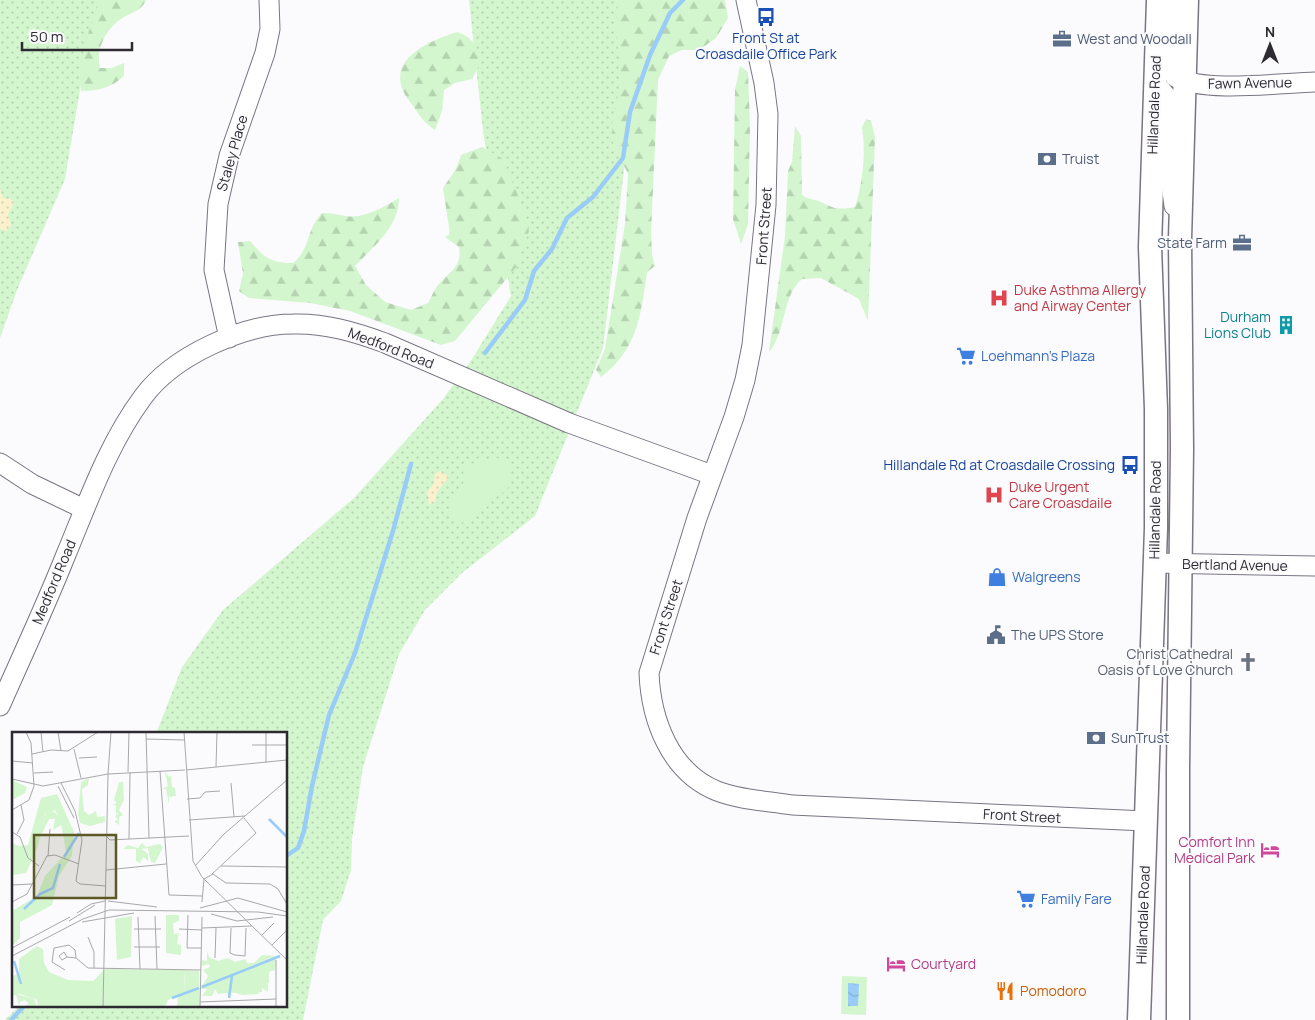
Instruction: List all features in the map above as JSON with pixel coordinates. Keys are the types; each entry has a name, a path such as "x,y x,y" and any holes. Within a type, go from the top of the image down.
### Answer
{"main road":[{"name":"Hillandale Road","path":"1139,1020 1154,563 1156,408 1150,247 1158,0"},
{"name":"Hillandale Road","path":"1178,1020 1178,769 1181,563 1180,239 1187,0"}],"street":[{"name":"Staley Place","path":"229,338 214,270 218,204 229,156 264,53 270,29 268,0"},
{"name":"Front Street","path":"746,0 764,83 768,114 766,206 760,276 752,345 745,380 712,475 649,673 650,696 662,735 680,765 692,776 718,791 792,805 1146,821"},
{"path":"1172,0 1172,69 1175,76 1186,83"},
{"name":"Fawn Avenue","path":"1186,83 1214,85 1315,82"},
{"path":"1155,83 1167,97 1169,104 1168,161 1180,239"},
{"name":"Medford Road","path":"0,706 43,611 84,509 126,423 144,395 172,368 202,349 229,338 272,325 291,324 332,326 357,333 385,343 569,423 712,475"},
{"path":"0,463 32,484 84,509"},
{"name":"Bertland Avenue","path":"1154,563 1315,566"}],"green space":[{"path":"0,0 103,0 85,60 65,179 17,290 0,338"},
{"path":"100,0 146,0 140,8 112,26 101,46 99,53 100,68 112,68 124,63 124,76 104,88 81,91 80,68 82,56"},
{"path":"469,0 644,0 603,348 535,516 463,572 425,610 399,654 363,767 352,839 351,870 341,901 323,920 303,1020 5,1020 17,1008 288,1008 288,732 157,732 182,667 223,610 354,498 443,399 472,359 511,296 483,131"},
{"path":"618,0 725,0 728,18 716,38 699,50 682,50 669,56 658,80 651,232 652,255 655,266 647,272 640,316 630,343 623,355 601,377 596,370 605,349 625,224 628,174 613,143 612,118 620,89 621,67 616,32"},
{"path":"457,32 467,36 477,48 479,64 472,79 455,83 444,90 442,111 435,130 424,120 410,102 402,88 400,76 403,65 420,48"},
{"path":"740,66 748,72 750,127 748,224 741,244 733,219 735,90"},
{"path":"866,119 871,121 875,137 868,321 859,299 821,278 802,279 795,286 787,304 779,334 769,352 785,236 788,171 792,162 795,126 801,136 802,195 840,209 855,207 858,197 864,157 862,127"},
{"path":"482,147 503,159 525,213 529,231 517,266 455,341 441,345 350,311 310,303 249,298 239,291 243,274 238,242 250,241 260,252 273,261 293,263 303,251 313,226 322,213 358,216 374,211 399,198 395,218 390,227 377,244 355,266 366,285 385,302 411,310 428,303 436,288 456,266 460,254 459,247 445,237 450,234 443,188 456,169 461,155"},
{"path":"499,458 507,464 511,472 511,481 506,490 489,500 469,520 459,523 451,518 449,506 461,491 466,465"},
{"path":"842,976 867,977 866,1015 841,1014"}],"sand":[{"path":"0,188 3,198 11,199 14,203 8,214 11,225 7,231 0,229"},
{"path":"440,471 449,477 437,492 435,502 429,505 427,492 434,483 435,474"}],"water":[{"path":"848,983 859,984 858,1006 848,1006"}],"waterway":[{"path":"485,353 525,300 534,271 552,249 567,218 593,197 623,158 630,112 650,55 670,13 683,0"},
{"path":"288,855 298,848 304,831 312,786 329,715 355,653 393,531 411,464"},
{"path":"11,1020 22,1008"}],"place":[{"name":"Front St at Croasdaile Office Park","path":"766,17"},
{"name":"West and Woodall","path":"1062,39"},
{"name":"Truist","path":"1047,159"},
{"name":"State Farm","path":"1242,243"},
{"name":"Duke Asthma Allergy and Airway Center","path":"999,298"},
{"name":"Durham Lions Club","path":"1286,325"},
{"name":"Loehmann's Plaza","path":"966,356"},
{"name":"Hillandale Rd at Croasdaile Crossing","path":"1130,465"},
{"name":"Duke Urgent Care Croasdaile","path":"994,495"},
{"name":"Walgreens","path":"997,577"},
{"name":"The UPS Store","path":"996,635"},
{"name":"Christ Cathedral Oasis of Love Church","path":"1248,662"},
{"name":"SunTrust","path":"1096,738"},
{"name":"Comfort Inn Medical Park","path":"1270,850"},
{"name":"Family Fare","path":"1026,899"},
{"name":"Courtyard","path":"896,964"},
{"name":"Pomodoro","path":"1005,991"}]}
